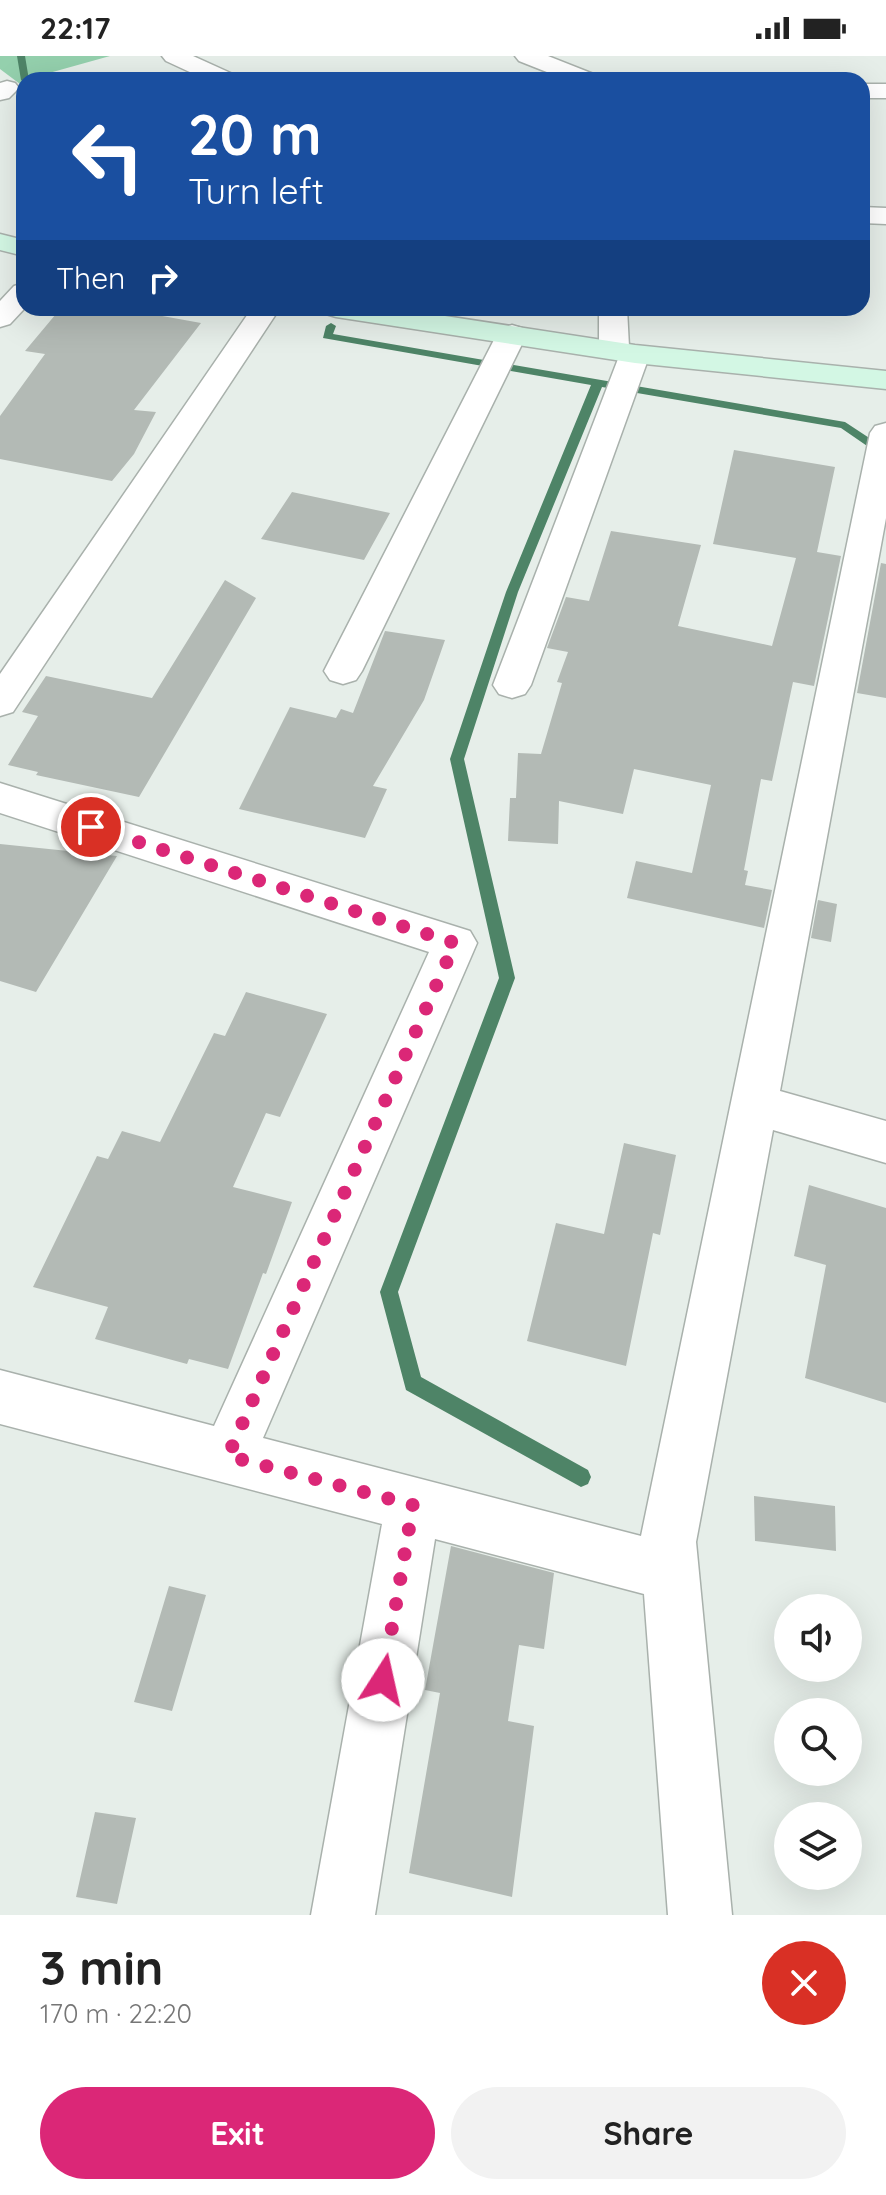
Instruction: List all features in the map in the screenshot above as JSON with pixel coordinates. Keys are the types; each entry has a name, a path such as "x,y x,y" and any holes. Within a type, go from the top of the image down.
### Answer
{"main road":[{"path":"390,316 624,352 886,380"}],"street":[{"path":"174,56 209,72"},
{"path":"527,56 568,72"},
{"path":"0,318 16,301"},
{"path":"0,703 261,316"},
{"path":"512,685 624,352 615,316"},
{"path":"343,671 512,334"},
{"path":"700,1915 668,1542 886,433"},
{"path":"0,798 455,943 228,1456"},
{"path":"755,1104 886,1142"},
{"path":"0,1397 670,1572"},
{"path":"343,1915 413,1505"}],"green space":[{"path":"0,56 110,56 53,72 16,72 16,81 0,69"}],"building":[{"path":"54,316 162,316 201,323 134,410 156,412 134,454 112,481 0,459 0,416 45,354 25,351"},
{"path":"734,450 835,467 817,552 841,556 814,686 793,682 772,781 761,779 744,870 748,871 745,885 772,890 764,928 627,898 636,861 692,873 711,785 634,769 623,814 559,801 558,844 508,841 510,798 516,798 518,753 541,754 562,683 557,682 568,652 547,648 566,597 589,601 611,531 701,545 678,626 772,646 796,558 713,544"},
{"path":"292,492 390,513 364,560 261,539"},
{"path":"881,563 886,564 886,698 857,693"},
{"path":"225,580 256,598 139,797 36,775 38,772 8,765 38,716 22,712 46,676 152,698"},
{"path":"385,631 445,640 424,700 373,786 387,789 365,838 239,809 290,707 336,718 341,709 353,713"},
{"path":"0,844 117,856 36,992 0,981"},
{"path":"818,900 837,904 831,942 811,938"},
{"path":"246,992 327,1014 280,1117 266,1113 233,1187 292,1202 228,1369 189,1359 187,1364 95,1339 108,1307 33,1287 97,1156 108,1159 122,1131 160,1142 214,1033 225,1036"},
{"path":"624,1143 676,1155 660,1235 653,1233 626,1366 527,1341 556,1223 604,1234"},
{"path":"809,1185 886,1208 886,1403 805,1378 826,1265 794,1256"},
{"path":"754,1496 835,1506 836,1551 755,1541"},
{"path":"451,1546 554,1573 544,1649 519,1645 508,1721 534,1726 512,1897 409,1873 440,1693 425,1690"},
{"path":"169,1586 206,1595 172,1711 134,1702"},
{"path":"95,1812 136,1818 117,1904 76,1897"}],"waterway":[{"path":"21,56 24,72"},
{"path":"331,326 327,336 598,383"},
{"path":"581,1477 413,1383 389,1292 507,978 457,759 512,592 598,383"},
{"path":"598,383 845,425 886,455"}],"route":[{"path":"91,827 455,943 228,1456 413,1505 383,1680"}]}
